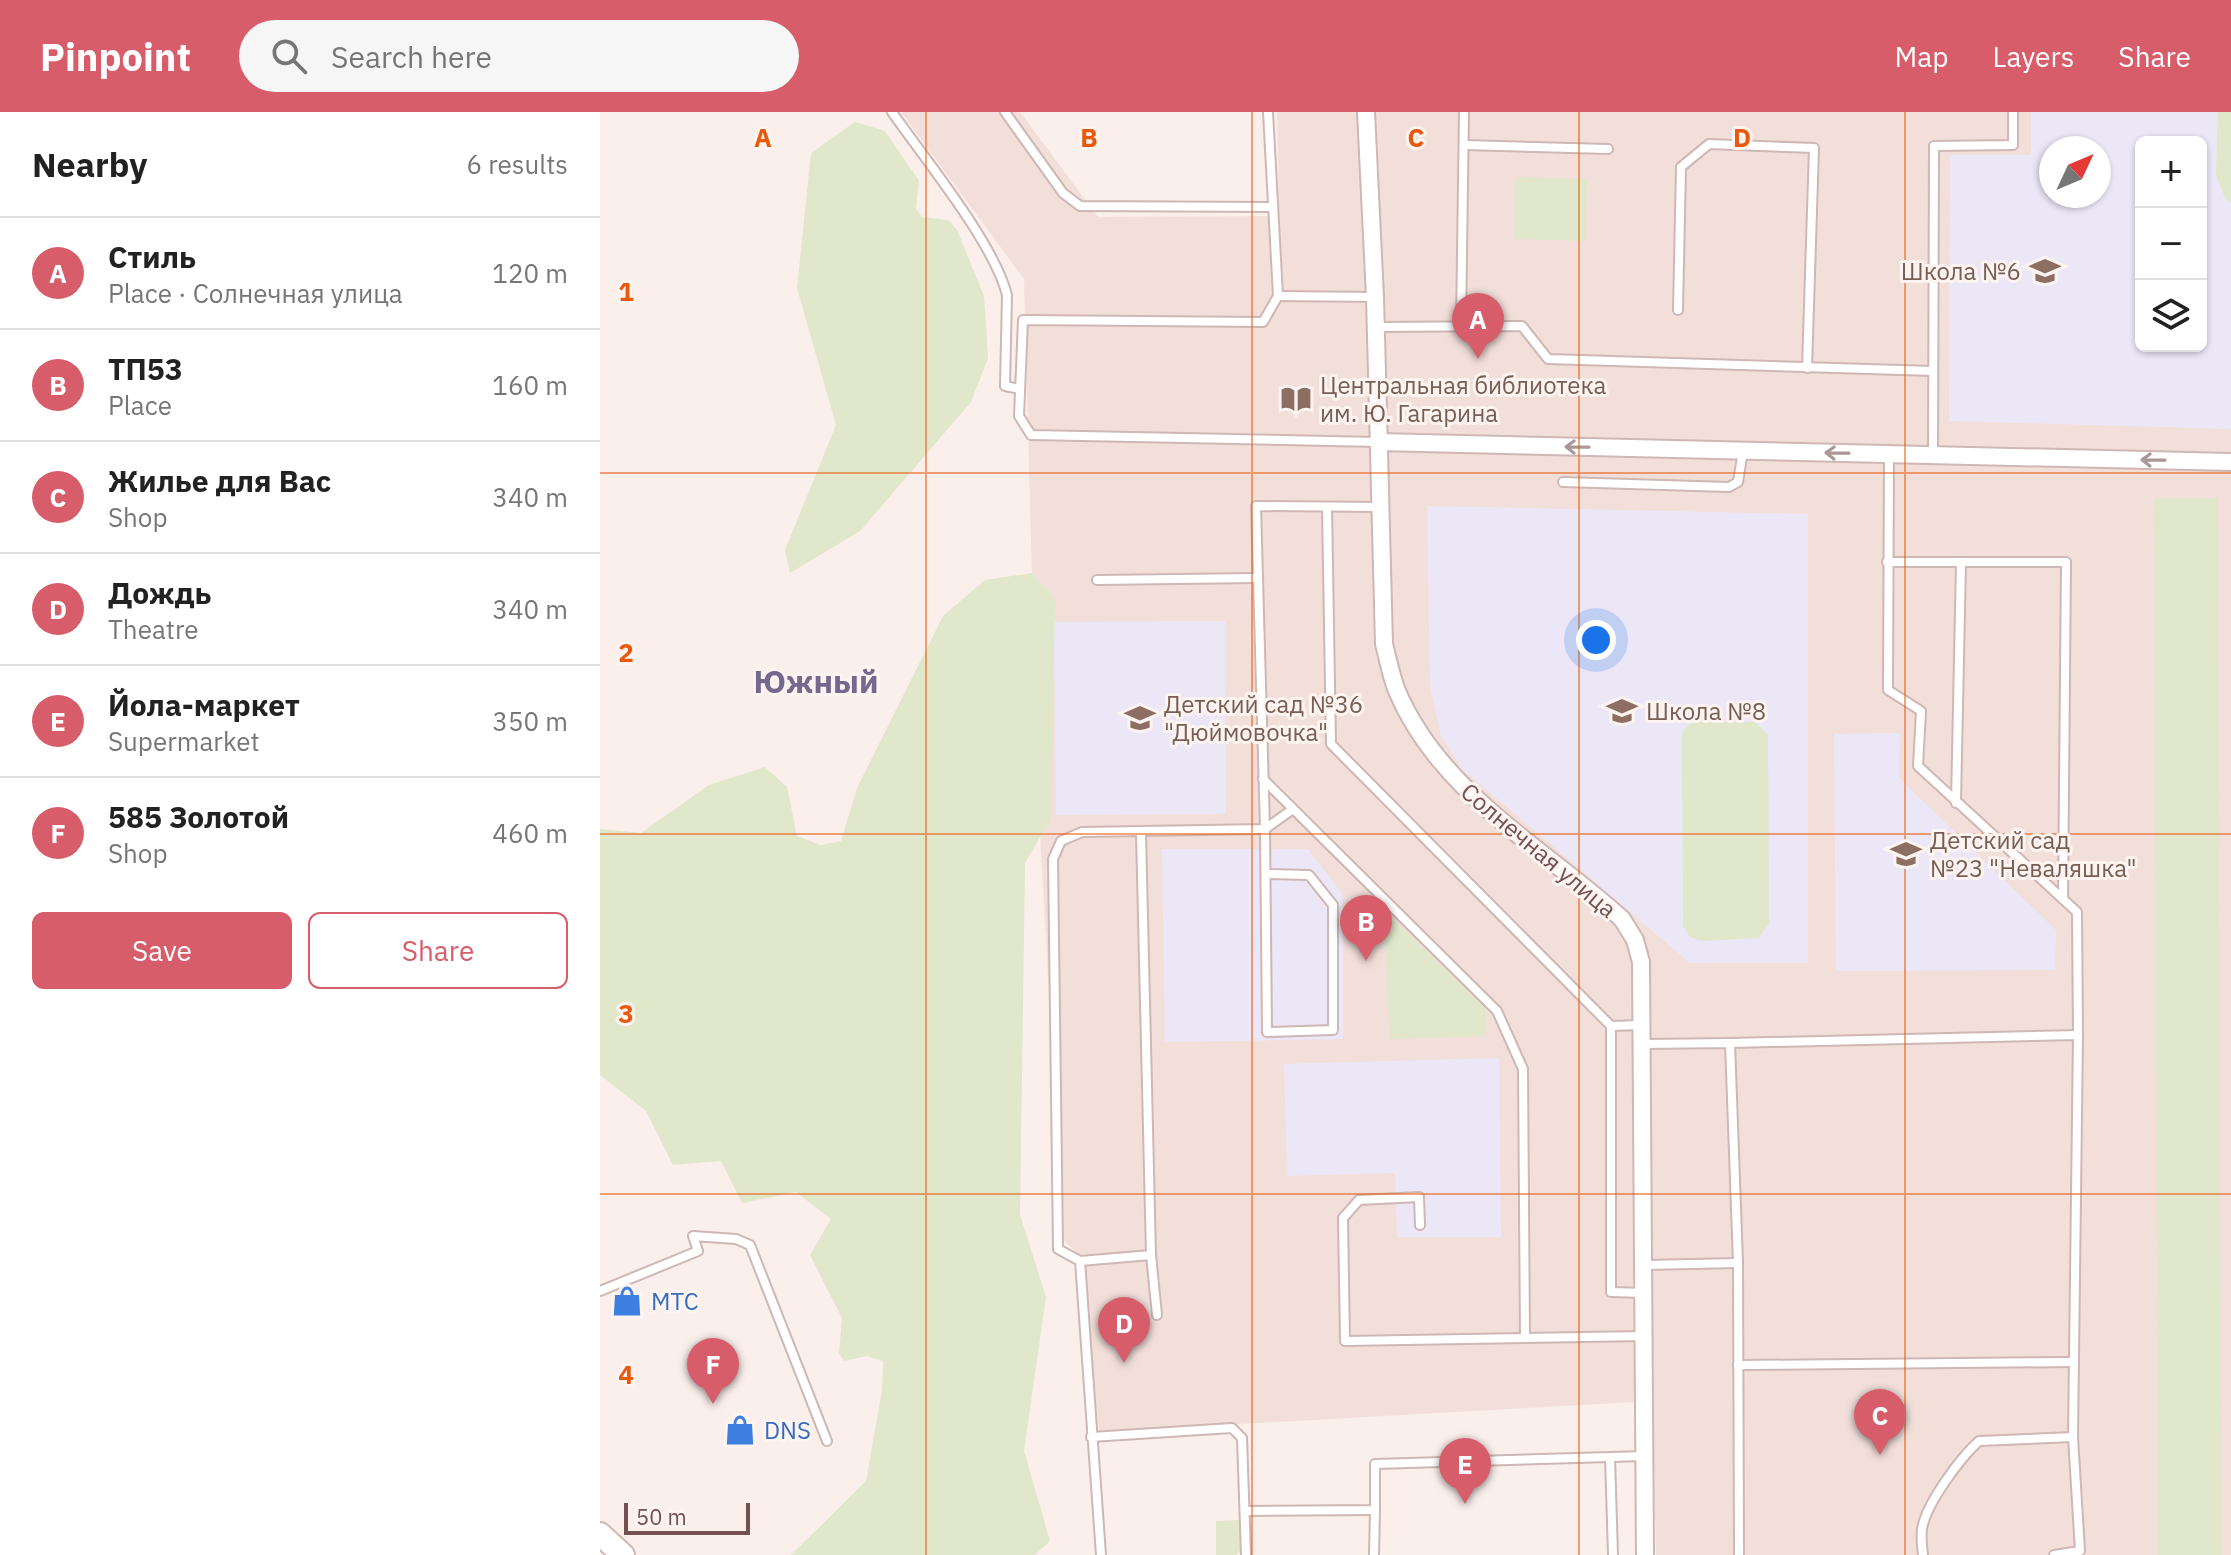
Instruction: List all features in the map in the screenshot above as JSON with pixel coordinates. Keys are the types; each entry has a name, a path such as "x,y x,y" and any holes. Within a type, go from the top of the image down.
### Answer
{"main road":[{"path":"600,1534 623,1555"}],"street":[{"name":"Солнечная улица","path":"1366,112 1375,297 1384,644 1397,691 1423,737 1484,807 1622,919 1635,940 1641,962 1644,1044 1645,1555"},
{"path":"1378,442 2231,462"}],"lane":[{"path":"892,112 982,242 1004,280 1007,295 1005,386 1020,389"},
{"path":"1005,112 1063,193 1080,206 1271,207"},
{"path":"1268,112 1278,296 1263,322 1023,320 1019,416 1031,435 1378,442"},
{"path":"1461,325 1464,112"},
{"path":"1933,455 1934,146 2013,145 2013,112"},
{"path":"1678,310 1681,167 1709,144 1814,148 1807,368"},
{"path":"1464,145 1608,149"},
{"path":"1278,296 1375,297"},
{"path":"1376,327 1522,326 1548,359 1933,371"},
{"path":"1563,482 1729,487 1738,482 1742,472 1743,451"},
{"path":"1889,454 1888,690 1921,711 1918,766 2077,912 2073,1437 2080,1551 2054,1555"},
{"path":"1266,874 1309,875 1333,905 1333,1030 1267,1032 1256,506 1379,507"},
{"path":"1327,507 1331,744 1611,1026 1611,1292 1645,1293"},
{"path":"1887,562 2066,562 2063,899"},
{"path":"1956,803 1961,562"},
{"path":"1097,580 1256,578"},
{"path":"1262,778 1497,1011 1523,1069 1525,1338"},
{"path":"1151,1255 1080,1261 1058,1249 1053,859 1061,841 1082,832 1265,829 1293,809"},
{"path":"1141,833 1151,1255 1157,1315"},
{"path":"1611,1026 1643,1025"},
{"path":"1644,1044 2078,1035"},
{"path":"1730,1043 1738,1263 1739,1555"},
{"path":"1420,1225 1419,1197 1359,1200 1343,1218 1345,1341 1644,1336"},
{"path":"600,1291 698,1251 693,1236 736,1239 750,1245 827,1441"},
{"path":"1080,1261 1101,1555"},
{"path":"1645,1265 1738,1263"},
{"path":"1738,1365 2074,1362"},
{"path":"1091,1437 1232,1428 1242,1438 1246,1555"},
{"path":"1923,1555 1922,1529 1927,1512 1968,1451 1979,1441 2073,1437"},
{"path":"1374,1555 1375,1464 1645,1456"},
{"path":"1610,1457 1613,1555"},
{"path":"1245,1511 1375,1510"}],"shaded area":[{"path":"901,112 1020,112 1098,217 1279,216 1277,112 2231,112 2231,1555 1656,1555 1652,1401 1099,1432 1082,1257 1063,1240 1038,799 1024,279"},
{"name":"Школа №6","path":"2031,112 2231,112 2231,429 1949,421 1950,155 2031,155"},
{"name":"Школа №8","path":"1427,506 1808,514 1808,963 1690,963 1462,769 1441,736 1430,685"},
{"name":"Детский сад №36 \"Дюймовочка\"","path":"1225,621 1226,814 1056,815 1054,622"},
{"name":"Детский сад №23 \"Неваляшка\"","path":"1900,733 1899,778 2056,930 2055,970 1836,971 1834,734"},
{"path":"1162,849 1308,849 1343,895 1343,1039 1165,1042"},
{"path":"1499,1058 1501,1237 1397,1237 1395,1173 1287,1176 1284,1064"}],"green space":[{"path":"2218,112 2231,112 2231,203 2226,200 2216,175"},
{"path":"855,122 885,131 919,181 916,209 922,217 948,220 957,230 984,296 988,358 971,402 860,531 790,573 785,550 836,425 797,288 811,153"},
{"path":"1515,177 1587,179 1585,241 1514,239"},
{"path":"2154,498 2218,498 2221,1555 2158,1555"},
{"path":"1032,573 1055,598 1051,819 1025,863 1020,1215 1046,1297 1024,1451 1050,1541 1035,1555 791,1555 866,1481 882,1390 883,1361 867,1356 844,1361 839,1353 842,1318 810,1255 831,1219 796,1192 742,1203 721,1161 673,1165 646,1111 600,1075 600,829 641,833 709,785 765,767 787,787 797,836 821,845 841,841 857,788 943,616 985,580"},
{"path":"1698,722 1755,722 1768,735 1769,924 1759,938 1701,941 1690,937 1683,926 1682,734 1688,725"},
{"path":"1383,909 1485,1008 1486,1036 1390,1039"},
{"path":"1239,1520 1244,1548 1236,1555 1216,1555 1216,1521"}],"place":[{"name":"Школа №6","path":"2045,271"},
{"name":"Стиль","path":"1478,359"},
{"name":"Центральная библиотека им. Ю. Гагарина","path":"1296,399"},
{"name":"Школа №8","path":"1622,711"},
{"name":"Детский сад №36 \"Дюймовочка\"","path":"1140,718"},
{"name":"Детский сад №23 \"Неваляшка\"","path":"1906,854"},
{"name":"ТП53","path":"1366,961"},
{"name":"МТС","path":"627,1301"},
{"name":"Дождь","path":"1124,1363"},
{"name":"585 Золотой","path":"713,1404"},
{"name":"DNS","path":"740,1430"},
{"name":"Жилье для Вас","path":"1880,1455"},
{"name":"Йола-маркет","path":"1465,1504"}],"district":[{"name":"Южный","path":"816,681"}]}
